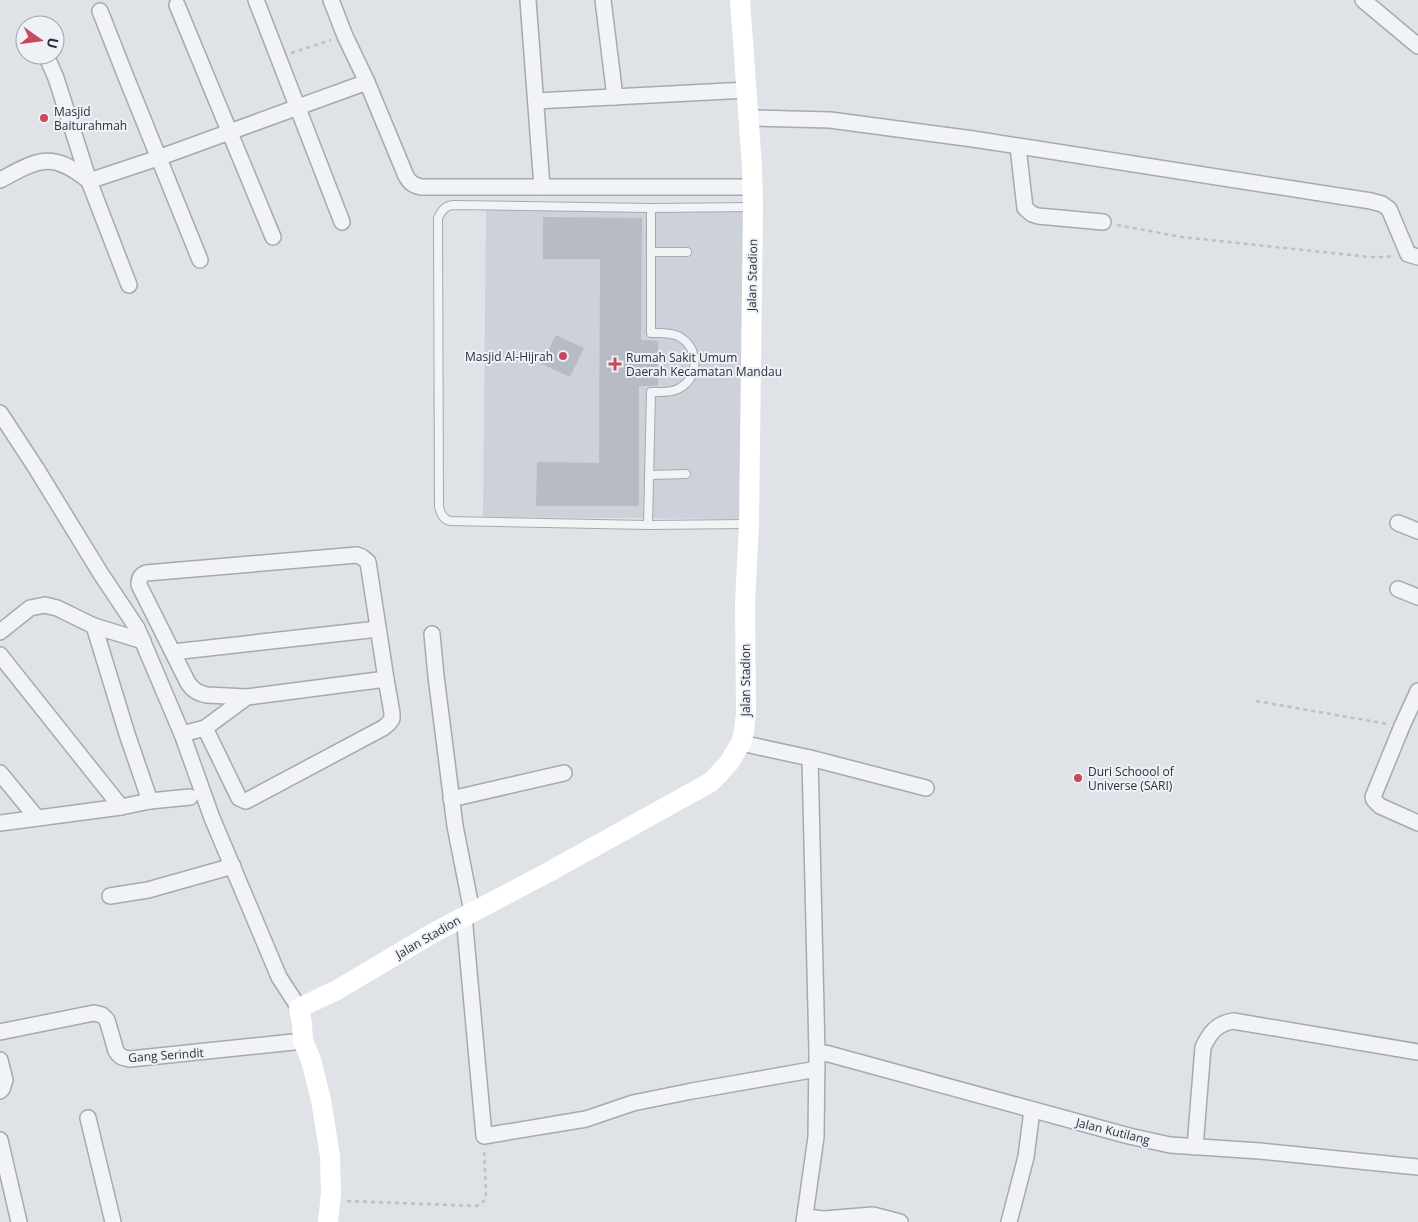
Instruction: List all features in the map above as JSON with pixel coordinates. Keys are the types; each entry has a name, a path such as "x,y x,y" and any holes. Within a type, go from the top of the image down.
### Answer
{"street":[{"path":"256,0 342,222"},
{"path":"331,0 406,176 414,186 542,187 753,197"},
{"path":"528,0 542,187"},
{"path":"603,0 615,97"},
{"name":"Jalan Stadion","path":"299,1008 337,990 433,933 547,873 711,782 728,764 741,743 746,713 745,603 749,524 753,197 740,0"},
{"path":"1363,0 1418,46"},
{"path":"177,5 273,237"},
{"path":"100,11 200,260"},
{"path":"50,65 89,181 130,285"},
{"path":"89,181 230,133 367,82"},
{"path":"536,101 747,90"},
{"path":"749,118 830,120 1018,146 1371,201 1382,204 1389,209 1413,256"},
{"path":"1018,146 1025,208 1028,211 1038,216 1103,222"},
{"path":"0,180 22,168 45,160 66,165 89,181"},
{"path":"0,412 137,628 182,734 212,818 279,977 299,1008 303,1041 311,1060 321,1100 330,1156 331,1201 328,1222"},
{"path":"1398,523 1418,531"},
{"path":"205,728 240,798 246,801 388,724 392,719 392,713 368,562 357,555 146,573 139,580 139,585 188,683 196,692 207,695 247,697 386,679"},
{"path":"1398,589 1418,597"},
{"path":"0,632 30,608 45,605 56,608 94,626 143,641"},
{"path":"94,626 150,801"},
{"path":"173,652 378,629"},
{"path":"432,634 451,799 468,914 484,1136 586,1119 633,1103 797,1071 817,1069"},
{"path":"0,655 121,807"},
{"path":"1418,691 1372,797 1380,806 1418,823"},
{"path":"182,734 205,728 247,697"},
{"path":"741,743 810,758 926,788"},
{"path":"810,758 817,1069 816,1137 804,1220 872,1215 900,1222"},
{"path":"0,773 37,818"},
{"path":"451,799 564,773"},
{"path":"0,823 190,797"},
{"path":"110,896 148,890 233,866"},
{"name":"Gang Serindit","path":"0,1032 102,1014 107,1020 119,1056 130,1059 303,1041"},
{"path":"1195,1147 1203,1048 1209,1035 1224,1023 1233,1021 1418,1052"},
{"name":"Jalan Kutilang","path":"817,1052 1129,1136 1170,1145 1278,1153 1418,1167"},
{"path":"0,1060 5,1080 0,1091"},
{"path":"1009,1222 1026,1157 1032,1110"},
{"path":"88,1118 113,1222"},
{"path":"0,1140 19,1222"}],"lane":[{"path":"749,524 648,525 450,521 445,519 439,507 438,218 447,206 454,205 651,208 753,197"},
{"path":"648,525 651,392 676,390 685,384 691,378 695,359 692,350 679,336 669,333 651,333 651,208"},
{"path":"651,252 687,252"},
{"path":"649,475 686,474"}],"path":[{"path":"278,58 345,36"},
{"path":"1103,222 1182,237 1383,258 1413,256"},
{"path":"1256,701 1402,726"},
{"path":"331,1201 477,1206 485,1200 486,1195 484,1136"}],"shaded area":[{"name":"Rumah Sakit Umum Daerah Kecamatan Mandau","path":"486,210 747,211 744,519 483,517"}],"building":[{"path":"543,217 642,218 641,340 658,341 658,386 639,386 639,506 536,506 537,462 599,463 600,259 543,259"},
{"name":"Masjid Al-Hijrah","path":"556,335 584,348 570,377 542,364"}],"place":[{"name":"Masjid Baiturahmah","path":"44,118"},
{"name":"Masjid Al-Hijrah","path":"563,356"},
{"name":"Rumah Sakit Umum Daerah Kecamatan Mandau","path":"615,364"},
{"name":"Duri Schoool of Universe (SARI)","path":"1078,778"}]}
